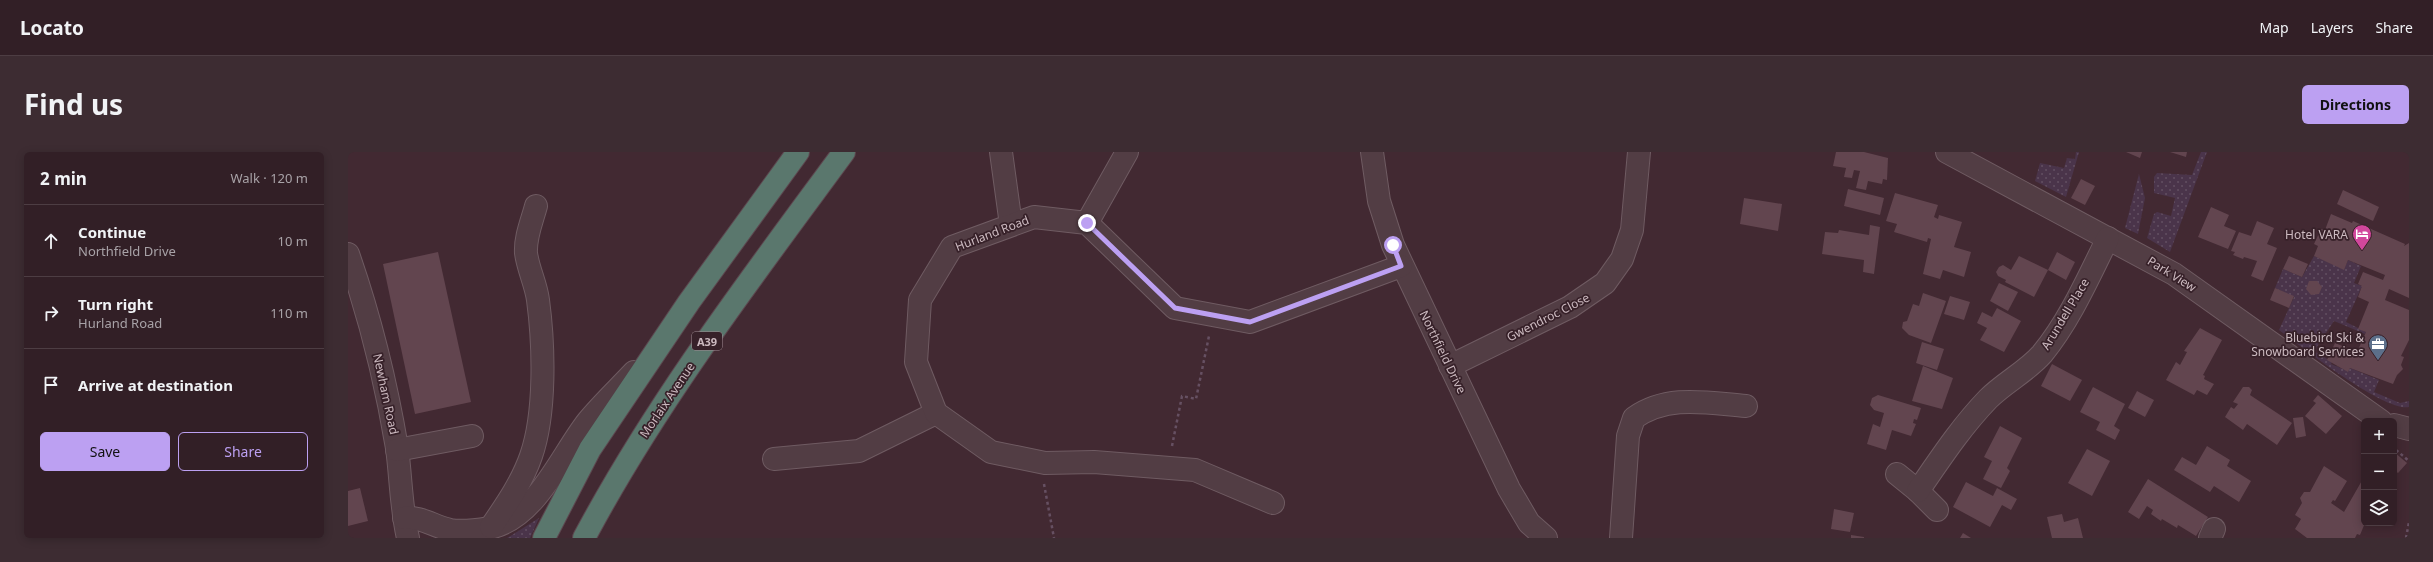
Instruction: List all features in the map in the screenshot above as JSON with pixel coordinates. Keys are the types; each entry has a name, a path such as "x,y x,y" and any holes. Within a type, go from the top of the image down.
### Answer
{"highway":[{"path":"544,538 590,449 658,348 798,152"},
{"name":"Morlaix Avenue","path":"584,538 619,473 660,411 715,330 844,152"}],"street":[{"path":"1000,152 1011,225"},
{"path":"1127,152 1087,223 1175,308 1250,322 1401,266"},
{"name":"Northfield Drive","path":"1372,152 1379,201 1401,266 1508,489 1529,523 1546,538"},
{"name":"Gwendroc Close","path":"1450,366 1570,307 1606,283 1622,259 1632,230 1639,152"},
{"name":"Park View","path":"1947,152 2174,274 2377,418"},
{"path":"491,527 517,487 531,457 537,436 542,368 541,321 538,298 526,253 527,241 536,206"},
{"name":"Hurland Road","path":"936,413 916,362 920,300 952,247 1034,217 1087,223"},
{"name":"Arundell Place","path":"1918,491 1958,434 1978,411 2000,389 2032,365 2052,340 2108,238"},
{"name":"Newham Road","path":"348,254 367,309 397,450 406,528"},
{"path":"406,528 415,517 451,530 491,527 512,518 532,502 588,421 658,348"},
{"path":"1621,538 1628,436 1634,418 1660,404 1674,401 1746,406"},
{"path":"774,460 859,451 936,413 990,452 1045,463 1094,462 1195,470 1273,503"},
{"path":"2397,426 2409,429"},
{"path":"397,450 472,436"},
{"path":"1897,474 1918,491 1937,510"}],"path":[{"path":"1168,468 1182,396 1196,399 1214,315"},
{"path":"2397,451 2409,462"},
{"path":"1045,463 1044,488 1054,538"},
{"path":"2406,538 2409,522"}],"shaded area":[{"path":"2076,152 2079,152 2066,197 2035,181 2040,163 2064,168 2067,158 2075,159"},
{"path":"2201,152 2207,152 2170,252 2147,238 2154,214 2157,212 2171,216 2175,198 2154,193 2154,177 2157,173 2192,175"},
{"path":"2139,174 2145,198 2138,234 2125,228"},
{"path":"2314,256 2344,269 2348,260 2361,266 2354,283 2362,286 2346,322 2366,332 2365,334 2334,321 2314,351 2332,362 2331,364 2348,371 2350,368 2379,380 2374,392 2400,403 2409,401 2409,407 2397,406 2363,389 2343,377 2279,330 2294,297 2275,288 2283,269 2302,277"},
{"path":"539,518 530,538 507,538"}],"building":[{"path":"1836,152 1864,152 1888,158 1887,180 1883,179 1882,184 1868,181 1866,190 1856,188 1860,171 1854,170 1852,178 1844,177 1846,168 1833,166"},
{"path":"2126,152 2142,152 2140,158"},
{"path":"2170,152 2187,152 2186,157"},
{"path":"2081,179 2095,186 2085,205 2071,198"},
{"path":"1848,189 1884,198 1880,215 1844,206"},
{"path":"2343,190 2379,207 2373,221 2337,204"},
{"path":"1895,193 1938,205 1934,217 1938,219 1939,215 1962,222 1954,247 1971,252 1964,277 1943,270 1940,279 1923,274 1931,239 1928,238 1927,242 1894,232 1897,224 1886,221"},
{"path":"1744,198 1782,204 1778,231 1740,224"},
{"path":"2211,207 2229,215 2224,226 2236,231 2228,249 2198,237"},
{"path":"2331,214 2352,223 2353,221 2405,244 2404,246 2409,243 2409,298 2389,289 2385,300 2409,310 2409,340 2401,356 2404,357 2401,365 2403,369 2397,375 2393,384 2350,368 2348,372 2327,360 2335,343 2357,352 2366,332 2358,329 2369,302 2358,297 2362,286 2358,284 2363,272 2383,280 2385,275 2348,260 2344,270 2314,256 2318,246 2314,244 2321,229 2325,230"},
{"path":"2257,221 2274,228 2267,244 2277,248 2263,281 2251,276 2257,261 2244,257 2243,259 2233,255 2235,252 2231,251 2239,232 2251,236"},
{"path":"1870,225 1880,227 1874,274 1863,272 1864,260 1822,254 1825,232 1838,233 1839,230 1869,235"},
{"path":"438,252 471,402 415,414 383,264"},
{"path":"2057,252 2075,262 2066,280 2048,270"},
{"path":"2019,256 2048,270 2034,297 2005,282 2006,280 1998,276 1996,272 1999,267 2003,265 2011,270"},
{"path":"2289,256 2308,264 2302,277 2283,269"},
{"path":"2309,281 2317,281 2322,287 2319,294 2311,295 2306,289"},
{"path":"1999,283 2018,292 2008,311 1990,301"},
{"path":"2275,288 2294,296 2289,308 2270,300"},
{"path":"1923,293 1946,301 1931,343 1909,335 1902,328 1903,322 1907,321 1913,304 1919,306"},
{"path":"1950,296 1970,302 1964,320 1944,314"},
{"path":"1997,308 2021,321 2004,352 1980,340 1987,328 1977,323 1982,312 1992,317"},
{"path":"2200,328 2222,340 2203,375 2205,376 2204,379 2214,384 2207,395 2197,390 2194,395 2166,380 2176,362 2180,365 2187,352 2184,351"},
{"path":"1922,342 1944,349 1937,370 1916,363"},
{"path":"2052,364 2082,380 2070,401 2041,386"},
{"path":"1923,366 1953,378 1942,409 1912,401"},
{"path":"2093,387 2125,404 2114,426 2120,430 2115,440 2096,430 2100,422 2080,412"},
{"path":"2243,387 2249,387 2252,390 2250,395 2292,423 2277,445 2247,424 2243,430 2225,417 2231,407 2234,409 2238,404 2233,402"},
{"path":"2137,391 2154,400 2145,417 2128,408"},
{"path":"1878,395 1921,408 1917,420 1914,419 1913,423 1916,424 1911,436 1892,430 1886,450 1867,444 1873,424 1880,427 1884,413 1874,410 1870,405 1872,398"},
{"path":"2318,395 2342,416 2326,434 2305,416 2316,403 2313,401"},
{"path":"2303,417 2306,436 2296,438 2293,418"},
{"path":"2000,426 2022,438 2007,468 2010,471 2001,488 1983,479 1992,461 1984,457"},
{"path":"2207,446 2230,460 2227,466 2251,481 2239,502 2214,486 2210,492 2174,470 2182,457 2196,465"},
{"path":"2087,449 2110,461 2092,496 2068,483"},
{"path":"2397,455 2407,463 2398,473 2397,472"},
{"path":"2324,466 2347,481 2335,501 2333,500 2331,503 2344,512 2361,482 2361,526 2364,526 2360,535 2357,534 2355,538 2307,538 2295,529 2301,519 2295,515 2302,503 2300,498 2304,492 2310,492"},
{"path":"2148,479 2208,517 2196,536 2178,525 2177,528 2162,519 2161,521 2151,514 2153,510 2147,506 2139,519 2128,512"},
{"path":"1966,482 1993,496 1997,488 2017,499 2011,510 2002,505 1990,527 1953,507"},
{"path":"360,488 368,521 348,526 348,491"},
{"path":"1834,509 1854,513 1850,532 1831,529"},
{"path":"2062,514 2064,522 2078,518 2083,538 2052,538 2047,517"},
{"path":"1963,533 1971,538 1960,538"},
{"path":"1851,535 1864,537 1864,538 1851,538"}],"place":[{"name":"Hotel VARA","path":"2362,251"},
{"name":"Bluebird Ski & Snowboard Services","path":"2378,361"}],"route":[{"path":"1087,223 1175,308 1250,322 1401,266 1393,245"}]}
